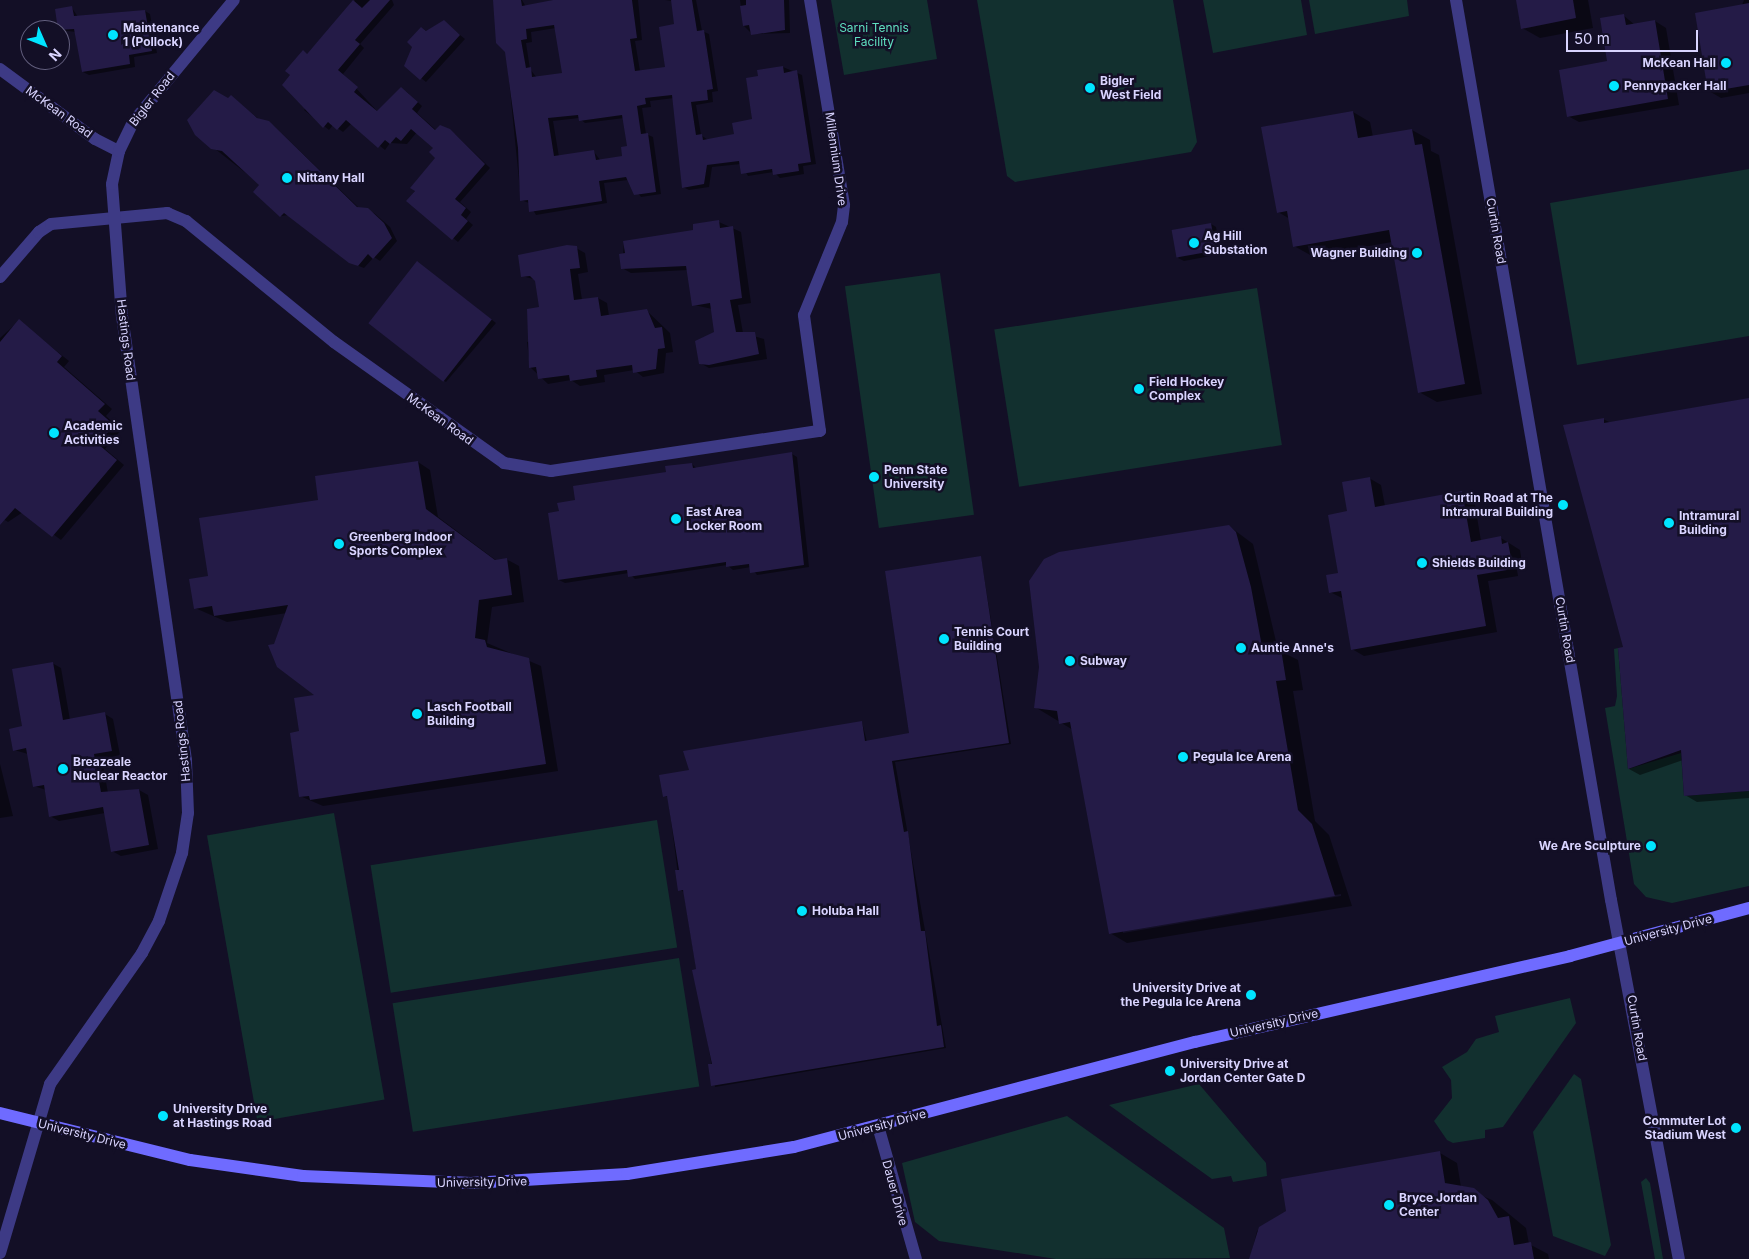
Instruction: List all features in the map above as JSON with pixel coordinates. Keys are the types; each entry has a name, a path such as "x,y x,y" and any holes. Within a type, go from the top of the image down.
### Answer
{"main road":[{"name":"University Drive","path":"0,1113 190,1160 303,1176 410,1183 627,1174 794,1147 1195,1042 1620,943 1749,908"}],"street":[{"name":"Bigler Road","path":"113,217 113,177 119,151 138,114 234,0"},
{"name":"Millennium Drive","path":"810,0 844,205 842,222 804,315 820,431"},
{"name":"Curtin Road","path":"1456,0 1620,943 1679,1259"},
{"name":"McKean Road","path":"0,69 96,139 119,151"},
{"name":"McKean Road","path":"0,277 45,227 113,217 161,213 181,218 334,342 504,464 551,470 820,431"},
{"name":"Hastings Road","path":"0,1253 36,1123 59,1068 159,921 176,877 188,814 186,760 122,317 113,217"},
{"name":"Dauer Drive","path":"878,1126 916,1259"}],"green space":[{"name":"Sarni Tennis Facility","path":"831,0 927,0 937,59 844,75"},
{"name":"Bigler West Field","path":"977,0 1173,0 1197,142 1191,152 1015,182 1007,176"},
{"path":"1203,0 1301,0 1307,35 1213,53"},
{"path":"1309,0 1407,0 1409,16 1315,34"},
{"path":"1749,169 1749,336 1577,365 1550,203"},
{"path":"940,273 974,515 879,528 845,286"},
{"name":"Field Hockey Complex","path":"1257,288 1282,445 1019,487 994,330"},
{"path":"1618,648 1628,769 1681,753 1684,796 1749,791 1749,886 1672,903 1646,897 1634,884 1605,708 1615,706 1617,696 1614,649"},
{"path":"334,813 385,1100 257,1122 207,835"},
{"path":"657,820 677,947 391,993 371,865"},
{"path":"679,958 699,1086 413,1132 393,1003"},
{"path":"1570,998 1576,1023 1503,1127 1485,1130 1485,1138 1453,1143 1447,1140 1434,1121 1452,1098 1451,1080 1442,1067 1467,1052 1476,1039 1499,1032 1495,1016"},
{"path":"1574,1074 1581,1079 1611,1245 1605,1256 1553,1236 1533,1132"},
{"path":"1199,1084 1266,1163 1267,1176 1233,1182 1231,1176 1212,1179 1109,1105"},
{"path":"1067,1116 1224,1228 1230,1258 1056,1259 939,1241 915,1222 902,1163"},
{"path":"1646,1178 1650,1183 1663,1259 1655,1259 1641,1182"}],"building":[{"path":"353,0 362,8 370,0 390,0 355,40 360,44 338,70 358,87 354,92 377,111 401,87 418,102 412,109 435,130 440,125 450,129 485,164 455,199 466,208 461,215 468,221 452,240 406,201 415,191 410,188 435,158 429,152 433,148 411,129 401,141 396,137 390,144 385,140 378,148 346,120 337,130 328,122 323,128 282,85 290,75 285,71 303,50 307,54"},
{"path":"493,0 521,0 522,6 553,0 632,0 637,38 630,39 635,71 665,67 659,27 674,24 671,0 692,0 697,31 704,30 713,89 707,90 708,100 691,102 696,135 702,134 703,140 734,134 732,123 752,119 746,78 758,76 757,70 783,66 784,73 797,70 811,162 798,164 799,171 773,175 772,169 741,174 739,161 707,165 704,184 682,188 672,95 645,98 646,104 637,106 641,134 648,133 656,192 634,195 626,177 599,181 602,201 529,212 528,200 520,201 518,148 505,52 496,43","holes":["554,25 562,73 532,77 531,67 526,68 521,40 527,39 526,29","578,115 579,121 622,115 627,146 621,147 622,156 596,160 594,150 554,156 548,118"]},
{"path":"746,0 784,0 785,30 751,35 749,25 743,26 740,6 746,5"},
{"path":"1516,0 1573,0 1576,18 1521,29"},
{"path":"1749,3 1749,85 1708,92 1695,13"},
{"name":"Maintenance 1 (Pollock)","path":"72,6 74,16 145,10 152,51 129,55 130,64 82,72 74,29 70,29 70,20 57,20 55,9"},
{"name":"Pennypacker Hall","path":"1624,14 1626,25 1655,20 1668,99 1567,117 1559,70 1607,61 1600,18"},
{"path":"444,20 460,35 420,80 404,66 412,47 407,42 421,27 426,31"},
{"name":"Nittany Hall","path":"214,90 228,98 231,95 257,118 269,121 357,207 368,208 384,223 392,238 373,259 368,254 358,266 349,263 284,213 280,217 253,192 259,185 222,151 211,149 195,135 187,120"},
{"name":"Wagner Building","path":"1353,111 1358,138 1412,129 1415,145 1422,144 1465,384 1418,393 1389,230 1293,247 1287,211 1277,213 1261,127"},
{"path":"719,220 720,228 733,226 742,298 730,300 736,332 755,332 759,354 709,365 699,364 695,341 714,332 710,303 692,306 686,266 621,269 619,254 625,253 623,241 693,230 693,224"},
{"name":"Ag Hill Substation","path":"1211,223 1216,251 1176,258 1172,230"},
{"path":"567,245 577,246 580,268 570,269 574,300 598,297 601,316 647,309 655,328 662,327 665,348 658,349 656,369 633,373 632,365 596,370 597,377 570,381 569,375 538,379 536,367 529,368 527,309 539,307 535,281 530,276 521,277 518,255"},
{"path":"417,261 492,319 443,382 368,323"},
{"name":"Academic Activities","path":"19,319 62,356 57,362 105,404 98,411 114,425 98,444 117,460 52,537 15,508 0,525 0,342"},
{"name":"Intramural Building","path":"1749,398 1749,791 1684,796 1681,750 1628,769 1618,648 1623,647 1563,425 1604,418 1604,423"},
{"name":"East Area Locker Room","path":"792,452 804,565 750,573 749,564 726,567 726,562 628,577 627,570 558,580 548,513 559,511 557,503 575,500 573,486 666,472 665,466 692,463 693,468"},
{"path":"418,461 426,509 495,560 507,558 512,595 479,600 475,638 485,640 487,647 529,658 546,764 310,800 309,796 299,797 290,733 299,731 294,698 314,695 277,667 268,645 274,644 288,605 214,616 212,606 194,609 189,579 208,576 199,518 318,500 315,476"},
{"name":"Shields Building","path":"1370,477 1375,507 1462,491 1471,542 1501,536 1502,544 1508,542 1512,563 1506,563 1507,570 1477,575 1486,626 1351,650 1341,591 1329,593 1326,575 1338,573 1328,515 1347,511 1342,482"},
{"name":"Pegula Ice Arena","path":"1229,525 1236,532 1251,587 1263,652 1281,649 1286,680 1276,681 1298,810 1312,824 1335,896 1109,934 1070,722 1059,724 1057,711 1034,708 1039,667 1029,581 1044,559 1059,552"},
{"name":"Holuba Hall","path":"981,556 1009,743 892,761 904,832 908,831 921,931 925,931 937,1026 941,1025 944,1047 711,1086 708,1064 712,1064 692,970 696,969 683,890 678,891 675,870 679,870 667,796 663,797 659,775 689,770 683,751 862,721 865,741 909,733 885,571"},
{"name":"Breazeale Nuclear Reactor","path":"53,662 63,720 105,712 112,751 94,754 101,792 139,789 149,845 111,852 103,807 49,817 44,785 33,787 26,748 13,751 9,729 22,726 12,669"},
{"name":"Bryce Jordan Center","path":"1440,1151 1445,1183 1474,1188 1488,1200 1498,1218 1509,1216 1514,1245 1531,1242 1534,1259 1249,1259 1259,1227 1286,1211 1281,1179"}],"place":[{"name":"Maintenance 1 (Pollock)","path":"113,35"},
{"name":"McKean Hall","path":"1726,63"},
{"name":"Pennypacker Hall","path":"1614,86"},
{"name":"Bigler West Field","path":"1090,88"},
{"name":"Nittany Hall","path":"287,178"},
{"name":"Ag Hill Substation","path":"1194,243"},
{"name":"Wagner Building","path":"1417,253"},
{"name":"Field Hockey Complex","path":"1139,389"},
{"name":"Academic Activities","path":"54,433"},
{"name":"Penn State University","path":"874,477"},
{"name":"Curtin Road at The Intramural Building","path":"1563,505"},
{"name":"East Area Locker Room","path":"676,519"},
{"name":"Intramural Building","path":"1669,523"},
{"name":"Greenberg Indoor Sports Complex","path":"339,544"},
{"name":"Shields Building","path":"1422,563"},
{"name":"Tennis Court Building","path":"944,639"},
{"name":"Auntie Anne's","path":"1241,648"},
{"name":"Subway","path":"1070,661"},
{"name":"Lasch Football Building","path":"417,714"},
{"name":"Pegula Ice Arena","path":"1183,757"},
{"name":"Breazeale Nuclear Reactor","path":"63,769"},
{"name":"We Are Sculpture","path":"1651,846"},
{"name":"Holuba Hall","path":"802,911"},
{"name":"University Drive at the Pegula Ice Arena","path":"1251,995"},
{"name":"University Drive at Jordan Center Gate D","path":"1170,1071"},
{"name":"University Drive at Hastings Road","path":"163,1116"},
{"name":"Commuter Lot Stadium West","path":"1736,1128"},
{"name":"Bryce Jordan Center","path":"1389,1205"}]}
